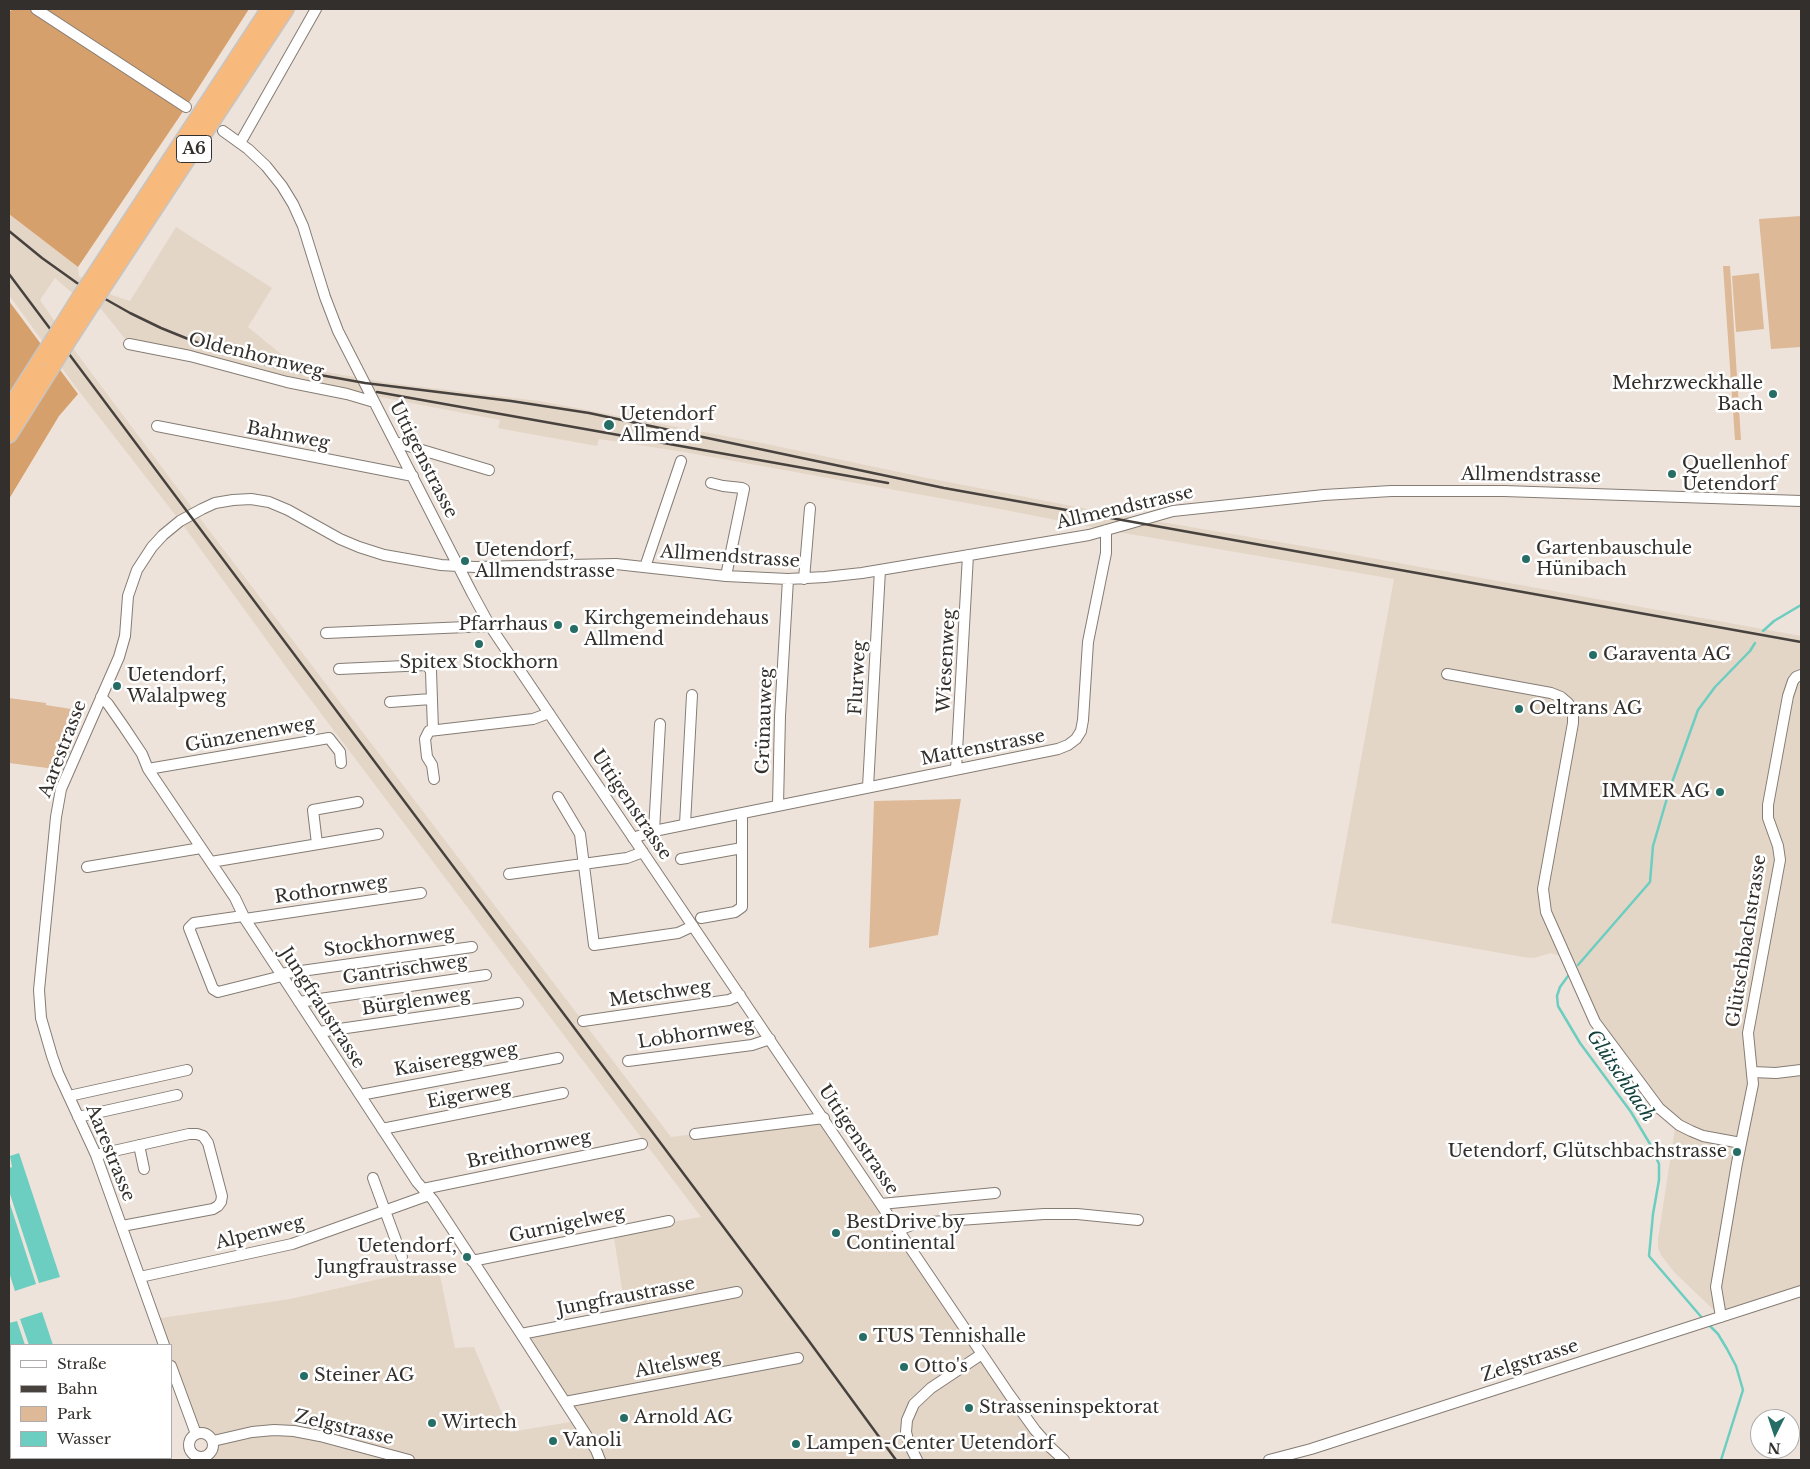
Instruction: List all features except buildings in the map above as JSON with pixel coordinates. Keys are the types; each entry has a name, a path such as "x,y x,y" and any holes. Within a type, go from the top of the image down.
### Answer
{"highway":[{"name":"A6","path":"96,286 270,9"},
{"name":"A6","path":"9,435 46,364 86,301 286,9"},
{"name":"A6","path":"9,409 46,364"}],"street":[{"path":"36,9 186,107"},
{"path":"240,143 316,9"},
{"name":"Uttigenstrasse","path":"223,131 240,143 270,170 293,204 307,237 333,319 490,626 633,838 697,922 740,995 982,1354"},
{"name":"Oldenhornweg","path":"129,344 190,356 287,382 347,394 374,402"},
{"name":"Bahnweg","path":"157,426 413,476"},
{"path":"395,442 488,470"},
{"path":"645,566 681,461"},
{"path":"711,483 742,488 744,490 726,576"},
{"name":"Allmendstrasse","path":"459,567 600,563 645,566 726,576 788,579 844,576 1089,535 1149,516 1172,511 1366,492 1456,490 1801,501"},
{"name":"Aarestrasse","path":"164,1344 96,1155 58,1073 46,1038 40,1011 39,990 58,806 68,771 122,648 128,596 134,579 142,562 157,540 171,528 202,509 215,504 242,500 269,502 288,510 340,539 368,550 431,564 459,567"},
{"path":"804,578 810,508"},
{"name":"Mattenstrasse","path":"633,838 685,824 1058,749 1068,745 1076,739 1081,731 1083,720 1088,642 1106,553 1106,530"},
{"name":"Wiesenweg","path":"956,769 968,555"},
{"name":"Flurweg","path":"868,787 880,570"},
{"name":"Grünauweg","path":"778,805 780,716 788,579"},
{"path":"326,633 490,626"},
{"path":"339,669 427,665 430,672 433,730"},
{"path":"1447,674 1551,694 1561,697 1568,703 1573,712 1573,723 1544,882 1546,912 1595,1022 1659,1108 1691,1132 1741,1143"},
{"name":"Glütschbachstrasse","path":"1718,1318 1716,1287 1752,1084 1748,1033 1780,860 1778,846 1768,818 1768,805 1788,696 1793,681 1801,675"},
{"path":"685,824 692,695"},
{"name":"Jungfraustrasse","path":"101,697 108,704 142,754 148,769 235,898 244,917 281,975 382,1129 521,1334 596,1450 600,1460"},
{"path":"390,702 431,699"},
{"path":"434,779 432,765 427,757 426,734 433,730 533,719 549,713"},
{"path":"654,831 660,724"},
{"name":"Günzenenweg","path":"148,769 329,738 340,752 341,763"},
{"path":"558,797 578,830 594,945 678,933 697,922 735,912 742,907 742,813"},
{"path":"317,844 313,810 358,802"},
{"path":"211,862 378,834"},
{"path":"87,867 201,848"},
{"path":"681,859 742,848"},
{"path":"509,874 627,858 643,852"},
{"name":"Rothornweg","path":"281,975 218,992 213,989 188,928 194,923 421,893"},
{"name":"Stockhornweg","path":"281,975 472,947"},
{"name":"Gantrischweg","path":"299,1002 486,975"},
{"name":"Metschweg","path":"583,1021 729,1000 740,995"},
{"name":"Bürglenweg","path":"319,1032 518,1004"},
{"name":"Lobhornweg","path":"628,1061 752,1045 770,1039"},
{"name":"Kaisereggweg","path":"360,1094 558,1058"},
{"path":"69,1096 186,1070"},
{"path":"1752,1072 1776,1073 1801,1070"},
{"name":"Eigerweg","path":"382,1129 563,1092"},
{"path":"78,1117 177,1095"},
{"path":"695,1134 824,1118"},
{"path":"96,1155 189,1134 203,1136 208,1143 222,1196 218,1206 213,1209 122,1226"},
{"name":"Breithornweg","path":"426,1192 642,1144"},
{"path":"139,1145 144,1169"},
{"path":"373,1178 402,1257"},
{"name":"Alpenweg","path":"140,1277 284,1246 385,1211 426,1192"},
{"path":"882,1204 995,1193"},
{"path":"899,1230 926,1222 1044,1214 1072,1214 1138,1220"},
{"name":"Gurnigelweg","path":"472,1261 668,1221"},
{"name":"Zelgstrasse","path":"1269,1460 1311,1449 1801,1291"},
{"name":"Jungfraustrasse","path":"521,1334 737,1292"},
{"path":"917,1460 909,1444 906,1432 907,1420 914,1404 931,1388 982,1354 1026,1419 1059,1459"},
{"name":"Altelsweg","path":"565,1402 798,1358"},
{"path":"172,1369 196,1434"},
{"name":"Zelgstrasse","path":"213,1441 274,1430 303,1432 408,1460"},
{"path":"204,1433 211,1437 213,1441 211,1451 205,1458 197,1456 191,1451 190,1443 196,1434 204,1433"}],"shaded area":[{"path":"13,9 249,9 186,107 78,267 9,214 9,12"},
{"path":"9,214 78,267 79,276 112,295 130,301 176,227 272,288 248,327 297,367 389,383 539,401 757,442 927,478 1108,513 1344,553 1801,636 1801,1291 1721,1317 1674,1272 1661,1255 1658,1248 1658,1239 1675,1128 1652,1107 1599,1037 1583,1007 1566,964 1560,956 1551,953 1534,958 1523,957 1331,923 1394,579 1106,530 684,452 599,439 597,446 519,432 498,428 500,420 380,397 374,402 129,344 102,310 70,291 55,278 40,300 78,355 208,529 671,1137 824,1118 982,1354 1064,1460 206,1460 205,1456 213,1448 211,1437 200,1433 172,1368 172,1344 164,1344 154,1319 290,1299 438,1266 455,1348 474,1347 510,1432 576,1421 521,1334 626,1314 613,1232 701,1217 289,671 180,521 75,386 9,295"},
{"path":"9,301 78,394 59,416 9,499"}],"green space":[{"path":"1801,216 1801,347 1771,349 1759,219"},
{"path":"1723,266 1730,266 1741,440 1735,440"},
{"path":"1759,273 1764,329 1736,332 1732,276"},
{"path":"9,698 46,703 46,705 71,709 63,737 74,742 63,767 57,765 55,769 9,763"},
{"path":"961,799 938,935 869,948 874,801"}],"water":[{"path":"19,1153 60,1277 39,1283 9,1191 9,1168 12,1167 10,1156"},
{"path":"9,1201 36,1284 15,1291 9,1272"},
{"path":"42,1312 53,1344 29,1344 20,1319"},
{"path":"17,1321 25,1344 10,1344 10,1372 9,1369 9,1323"}],"waterway":[{"name":"Glütschbach","path":"1763,631 1774,621 1801,605"},
{"name":"Glütschbach","path":"1578,965 1650,882 1653,846 1670,788 1698,710 1715,687 1750,651 1755,643"},
{"name":"Glütschbach","path":"1568,976 1560,987 1557,996 1558,1006 1580,1043 1631,1112 1650,1144 1659,1164 1659,1180 1653,1214 1649,1256 1703,1319"},
{"name":"Glütschbach","path":"1709,1325 1718,1334 1736,1366 1743,1390 1721,1460"}],"railway":[{"path":"9,231 77,283 130,313 203,345 275,367 365,383 511,401 589,413 944,488 1801,642"},
{"path":"9,274 806,1337 896,1460"},
{"path":"377,392 888,483"}],"place":[{"name":"Mehrzweckhalle Bach","path":"1773,394"},
{"name":"Uetendorf Allmend","path":"609,425"},
{"name":"Quellenhof Uetendorf","path":"1672,474"},
{"name":"Gartenbauschule Hünibach","path":"1526,559"},
{"name":"Uetendorf, Allmendstrasse","path":"465,561"},
{"name":"Pfarrhaus","path":"558,625"},
{"name":"Kirchgemeindehaus Allmend","path":"574,629"},
{"name":"Spitex Stockhorn","path":"479,644"},
{"name":"Garaventa AG","path":"1593,655"},
{"name":"Uetendorf, Walalpweg","path":"117,686"},
{"name":"Oeltrans AG","path":"1519,709"},
{"name":"IMMER AG","path":"1720,792"},
{"name":"Uetendorf, Glütschbachstrasse","path":"1737,1152"},
{"name":"BestDrive by Continental","path":"836,1233"},
{"name":"Uetendorf, Jungfraustrasse","path":"467,1257"},
{"name":"TUS Tennishalle","path":"863,1337"},
{"name":"Otto's","path":"904,1367"},
{"name":"Steiner AG","path":"304,1376"},
{"name":"Strasseninspektorat","path":"969,1408"},
{"name":"Arnold AG","path":"624,1418"},
{"name":"Wirtech","path":"432,1423"},
{"name":"Vanoli","path":"553,1441"},
{"name":"Lampen-Center Uetendorf","path":"796,1444"}]}
